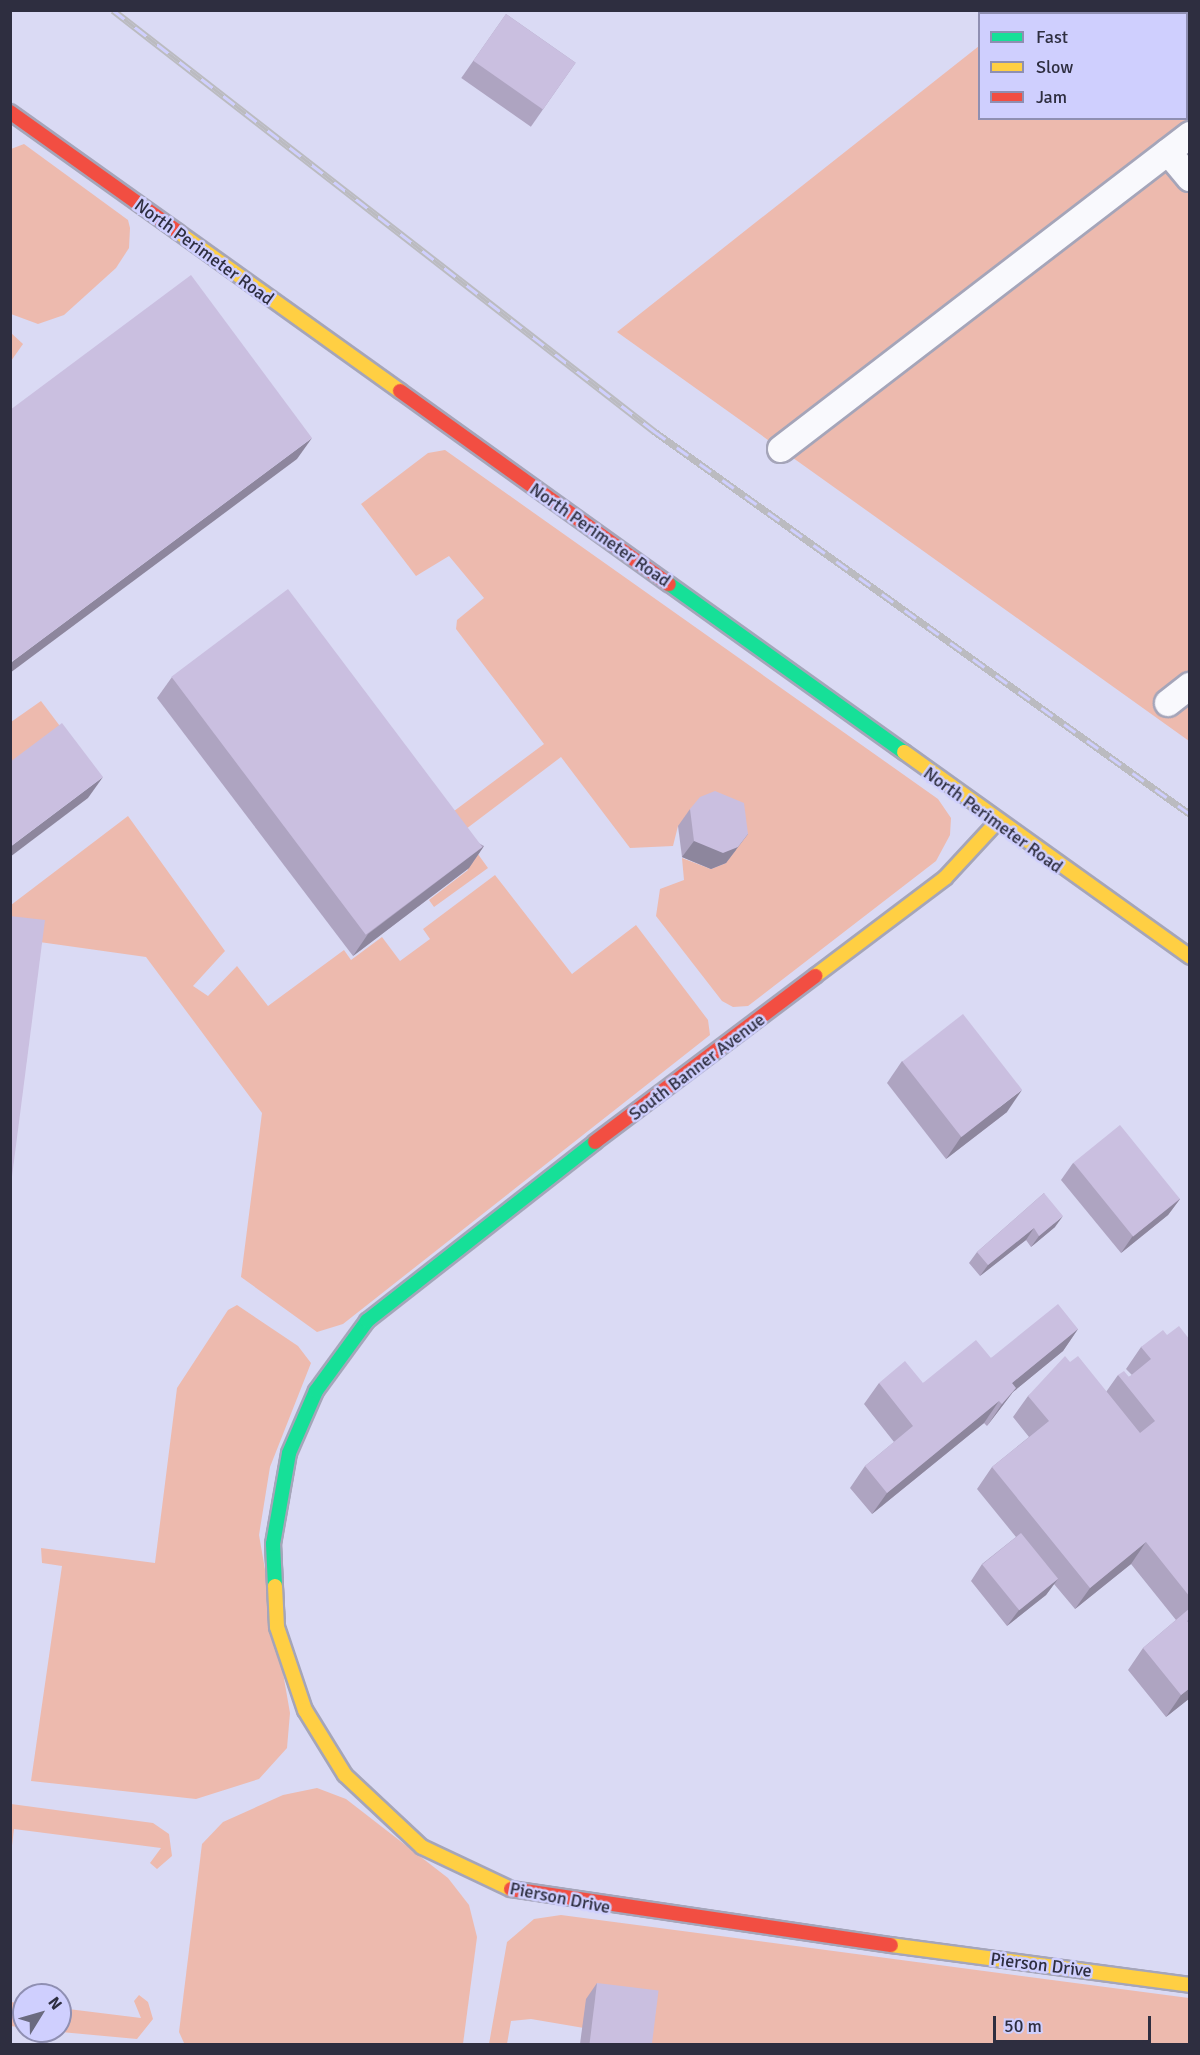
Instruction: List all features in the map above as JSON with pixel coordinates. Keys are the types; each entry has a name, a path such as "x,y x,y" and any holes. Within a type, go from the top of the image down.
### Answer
{"street":[{"name":"North Perimeter Road","path":"10,112 996,823 1190,957"},
{"path":"781,449 1190,135"},
{"path":"1168,152 1190,178"},
{"path":"1168,703 1190,686"},
{"name":"South Banner Avenue","path":"388,1300 945,878 996,823"},
{"name":"Pierson Drive","path":"388,1300 343,1350 299,1426 279,1492 272,1574 281,1646 305,1710 345,1775 387,1819 458,1868 546,1898 1190,1985"}],"shaded area":[{"path":"1024,10 1189,11 1189,741 617,332 978,47 978,120 1188,120 1188,12 1021,12"},
{"path":"24,144 128,220 130,228 129,248 116,268 64,315 38,324 11,314 11,149"},
{"path":"10,332 23,344 11,361 10,361"},
{"path":"445,450 938,799 951,818 950,835 936,861 748,1006 733,1007 722,1001 656,916 660,889 684,880 682,858 711,869 726,863 678,826 673,846 630,848 561,757 462,832 488,868 434,907 429,900 468,870 434,826 544,744 456,629 457,620 484,598 449,556 416,576 361,504 428,453"},
{"path":"41,701 69,738 11,772 11,722"},
{"path":"128,816 225,951 193,986 208,996 237,966 268,1006 344,950 351,960 382,937 400,961 430,939 423,929 495,875 572,974 636,925 708,1020 710,1035 343,1324 317,1332 241,1277 262,1113 146,957 11,938 11,905"},
{"path":"237,1305 298,1346 311,1363 270,1467 259,1535 290,1713 287,1748 259,1779 196,1799 31,1781 62,1566 42,1563 41,1548 155,1563 177,1388 228,1310"},
{"path":"317,1788 346,1799 448,1878 469,1905 477,1937 463,2044 184,2043 179,2032 202,1844 223,1822 283,1795"},
{"path":"11,1804 153,1823 169,1834 172,1856 157,1869 150,1863 161,1848 14,1829 11,1854"},
{"path":"561,1915 1189,1998 1189,2044 649,2044 656,2009 588,2000 584,2028 531,2019 511,2021 507,2044 489,2044 507,1942 534,1919"},
{"path":"139,1995 148,2002 153,2019 137,2039 72,2033 72,2009 141,2018 134,2001"},
{"path":"11,2002 12,2026 11,2026"}],"building":[{"path":"506,14 576,63 543,109 473,61"},
{"path":"191,275 312,438 13,661 10,658 10,410"},
{"path":"288,589 482,847 366,935 171,677"},
{"path":"62,723 103,777 10,847 10,762"},
{"path":"715,791 744,803 748,834 738,847 723,853 694,841 690,809 700,797"},
{"path":"10,916 45,920 10,1192"},
{"path":"963,1014 1022,1090 961,1137 902,1061"},
{"path":"1120,1125 1180,1199 1133,1237 1073,1163"},
{"path":"1044,1193 1063,1216 1039,1236 1034,1228 988,1265 977,1252"},
{"path":"1058,1304 1078,1329 1012,1383 1016,1388 1002,1404 999,1401 887,1493 865,1466 913,1426 879,1383 905,1361 923,1383 976,1340 991,1358"},
{"path":"1179,1326 1190,1340 1190,1597 1146,1542 1090,1588 992,1467 1049,1421 1028,1396 1065,1356 1070,1362 1078,1356 1140,1433 1155,1421 1118,1375 1124,1371 1129,1377 1151,1359 1141,1347 1163,1330 1167,1335"},
{"path":"1021,1533 1058,1579 1019,1610 982,1564"},
{"path":"1190,1608 1190,1619 1187,1621 1190,1624 1190,1688 1181,1695 1143,1648"},
{"path":"597,1983 659,1991 652,2044 590,2044"}],"railway":[{"path":"113,10 654,431 1190,814"}],"traffic: fast":[{"path":"669,584 904,752"},
{"path":"275,1586 273,1544 289,1453 316,1391 367,1321 595,1142"}],"traffic: slow":[{"path":"178,232 400,391"},
{"path":"904,752 1190,957"},
{"path":"815,976 945,878 996,823"},
{"path":"275,1586 277,1627 305,1710 345,1775 422,1847 511,1889"},
{"path":"891,1945 1190,1985"}],"traffic: jam":[{"path":"10,112 178,232"},
{"path":"400,391 669,584"},
{"path":"595,1142 815,976"},
{"path":"511,1889 891,1945"}]}
